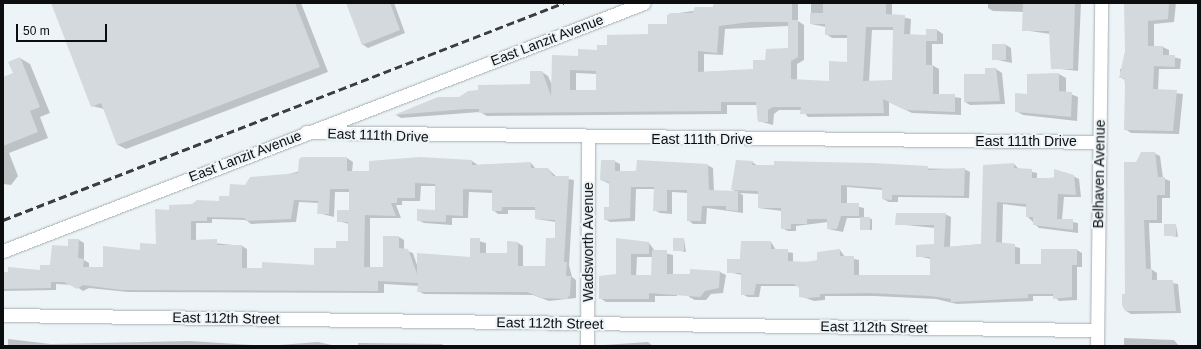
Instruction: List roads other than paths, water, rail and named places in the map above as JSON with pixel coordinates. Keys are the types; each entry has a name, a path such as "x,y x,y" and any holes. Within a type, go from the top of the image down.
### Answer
{"street":[{"name":"East Lanzit Avenue","path":"3,250 644,3"},
{"name":"Belhaven Avenue","path":"1097,346 1101,3"},
{"name":"East 111th Drive","path":"306,132 588,138 1099,142"},
{"name":"Wadsworth Avenue","path":"587,346 588,138"},
{"name":"East 112th Street","path":"3,315 1097,330"}],"railway":[{"path":"3,220 563,3"}]}
